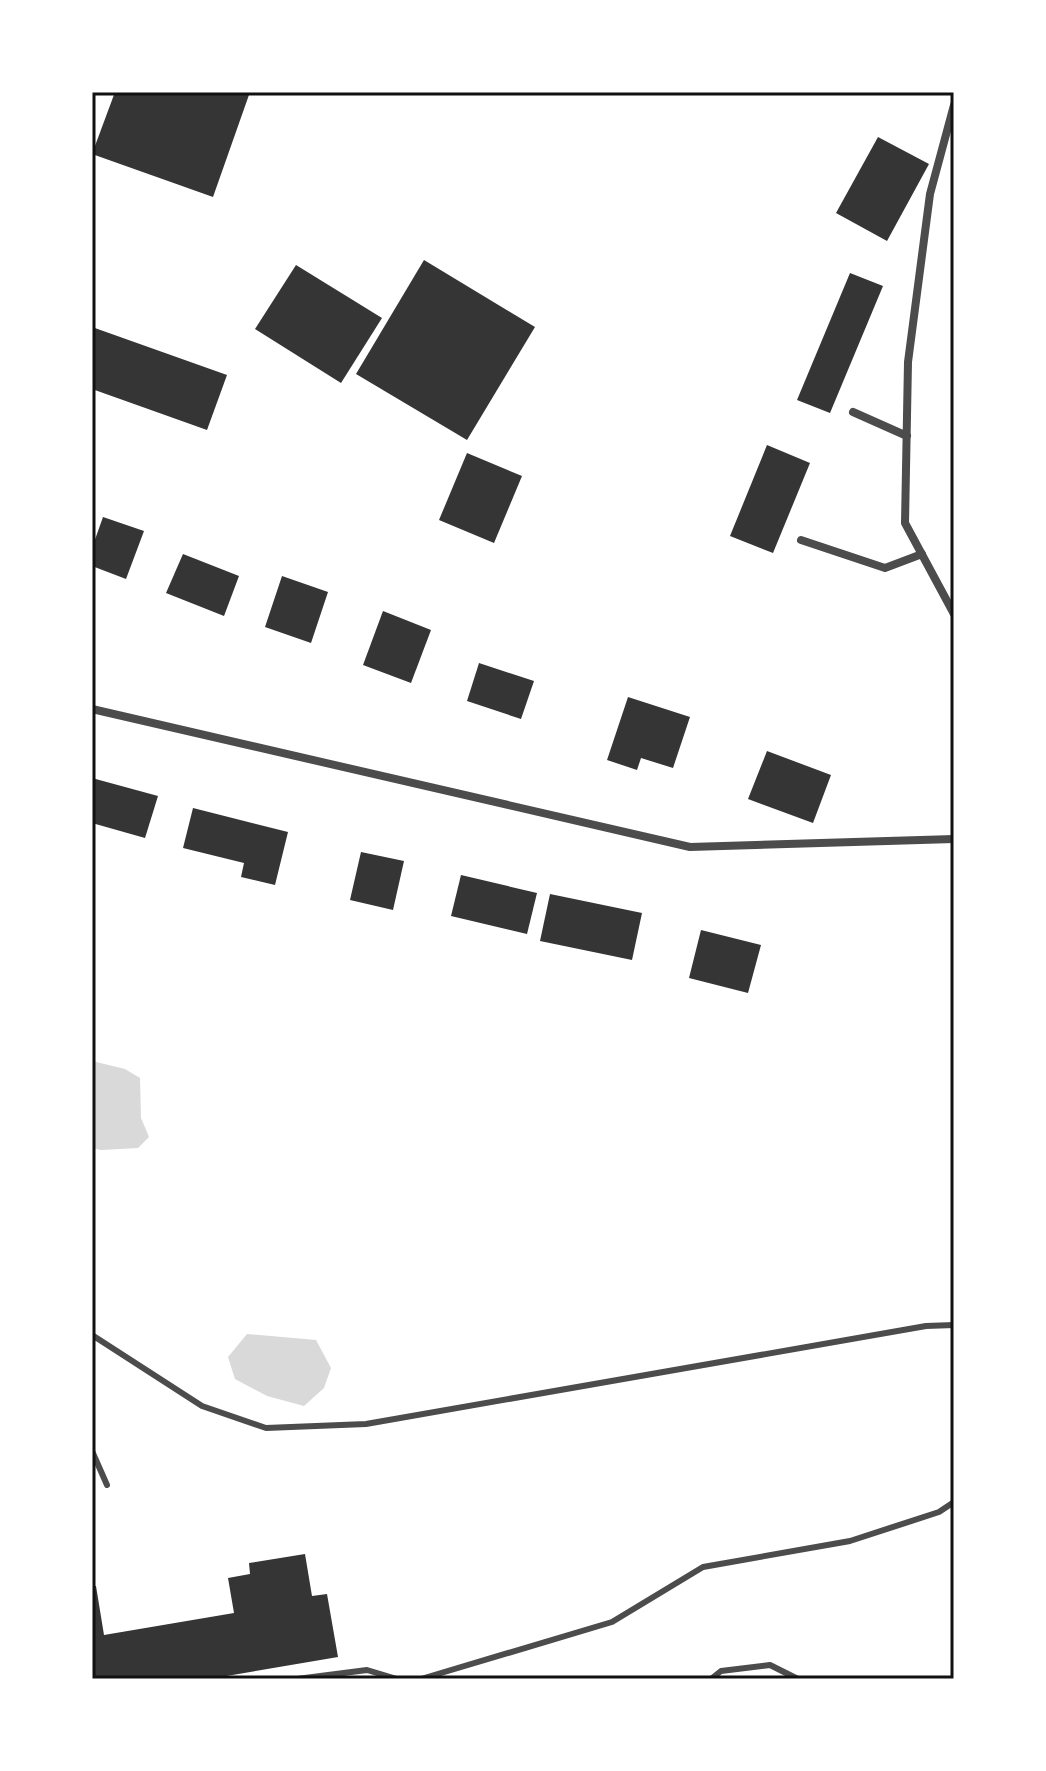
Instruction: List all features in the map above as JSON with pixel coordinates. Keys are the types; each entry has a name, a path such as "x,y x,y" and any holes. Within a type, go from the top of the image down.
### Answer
{"street":[{"path":"954,105 930,194 908,362 905,523 954,614"},
{"path":"853,412 907,436"},
{"path":"801,540 885,568 922,554"},
{"path":"92,709 690,847 954,839"}],"lane":[{"path":"92,1335 202,1406 266,1428 366,1424 926,1326 954,1325"},
{"path":"92,1451 107,1485"},
{"path":"421,1679 612,1622 703,1567 850,1541 939,1512 954,1502"},
{"path":"711,1679 721,1671 770,1665 798,1679"},
{"path":"297,1679 367,1670 397,1679"}],"shaded area":[{"path":"92,1061 125,1069 140,1078 141,1118 149,1137 138,1148 92,1148"},
{"path":"247,1334 316,1340 331,1368 324,1388 304,1406 267,1396 235,1379 228,1357"}],"building":[{"path":"115,92 250,92 213,197 92,154"},
{"path":"878,137 929,164 887,241 836,213"},
{"path":"424,260 535,327 467,440 356,374"},
{"path":"296,265 382,318 341,383 255,329"},
{"path":"850,273 883,286 830,413 797,400"},
{"path":"92,327 227,375 207,430 92,389"},
{"path":"767,445 810,463 773,553 730,536"},
{"path":"467,453 522,476 494,543 439,520"},
{"path":"103,517 144,531 126,579 92,566 92,548"},
{"path":"183,554 239,576 224,616 166,593"},
{"path":"282,576 328,592 311,643 265,627"},
{"path":"383,611 431,630 411,683 363,665"},
{"path":"479,663 534,681 521,719 467,701"},
{"path":"628,697 690,717 673,768 641,758 637,770 607,760"},
{"path":"767,751 831,775 813,823 748,799"},
{"path":"92,778 158,796 145,838 92,823"},
{"path":"193,808 288,832 275,885 241,877 244,863 183,848"},
{"path":"361,852 404,861 393,910 350,900"},
{"path":"461,875 537,893 527,934 451,916"},
{"path":"550,894 642,913 632,960 540,941"},
{"path":"701,930 761,945 748,993 689,978"},
{"path":"305,1554 312,1596 327,1594 338,1657 209,1679 92,1679 92,1586 96,1586 104,1635 234,1613 228,1578 250,1574 249,1563"}]}
